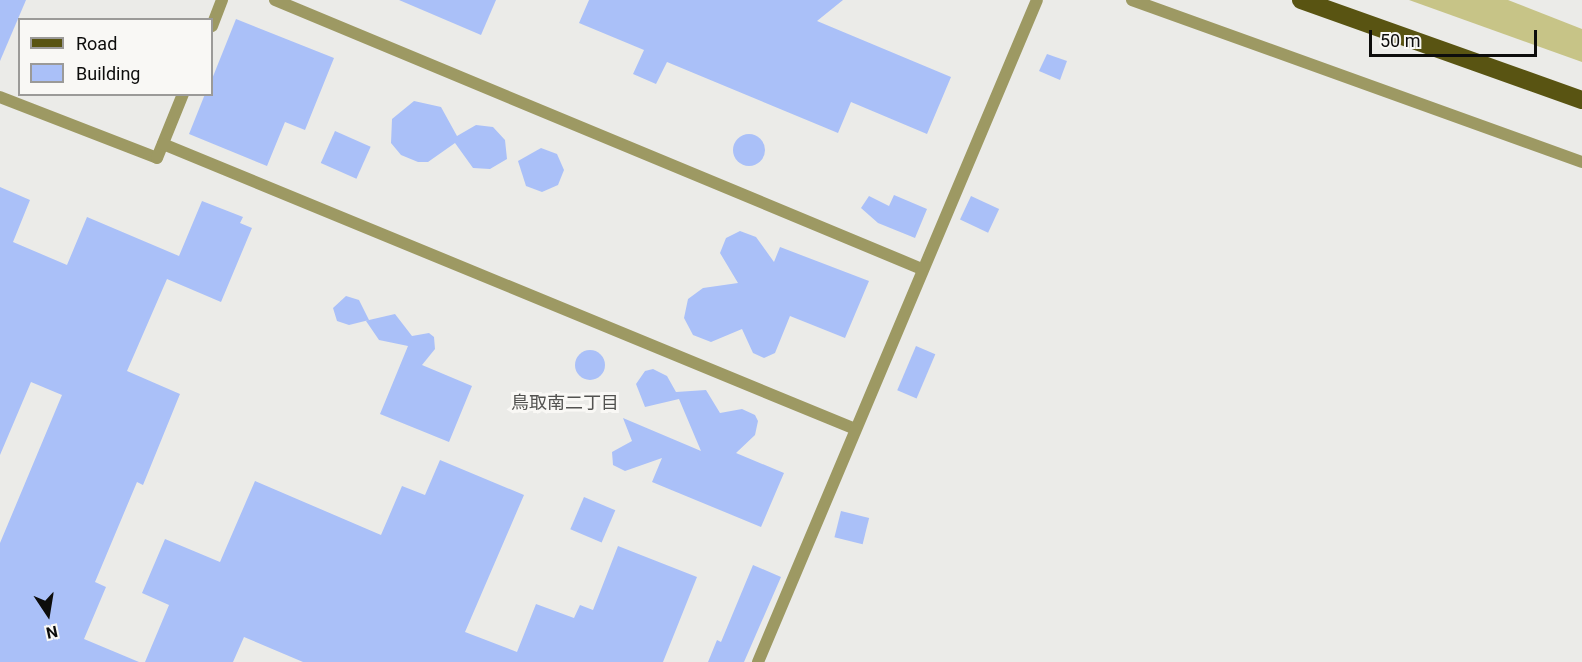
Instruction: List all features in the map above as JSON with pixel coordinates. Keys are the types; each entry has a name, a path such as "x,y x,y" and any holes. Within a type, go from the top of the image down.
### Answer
{"main road":[{"path":"1301,0 1582,100"}],"lane":[{"path":"213,23 222,0"},
{"path":"275,0 922,269"},
{"path":"759,662 1036,0"},
{"path":"1132,0 1582,162"},
{"path":"0,97 157,158 182,96"},
{"path":"162,144 855,429"}],"shaded area":[{"path":"1409,0 1508,0 1582,29 1582,62"}],"building":[{"path":"0,0 26,0 18,18 0,61"},
{"path":"399,0 496,0 481,35"},
{"path":"589,0 843,0 817,21 951,77 927,134 851,102 838,133 667,62 656,84 633,74 644,50 579,23"},
{"path":"236,19 334,58 305,130 285,122 267,166 189,134 204,96 213,96 213,76"},
{"path":"1047,54 1067,61 1060,80 1039,71"},
{"path":"414,101 441,107 457,136 476,125 493,127 505,140 507,159 490,169 473,168 455,143 428,162 418,162 401,155 391,143 392,119"},
{"path":"335,131 371,147 356,179 321,163"},
{"path":"749,134 761,138 765,150 761,162 749,166 737,162 733,150 737,138"},
{"path":"541,148 557,154 564,170 558,185 542,192 526,186 518,161"},
{"path":"0,187 30,200 13,242 67,265 87,217 179,256 202,201 243,217 240,223 252,228 221,302 167,279 127,371 180,394 143,485 137,482 95,582 106,587 84,639 139,662 0,662 0,543 62,395 31,382 0,455"},
{"path":"894,195 927,209 915,238 878,223 861,208 869,196 889,206"},
{"path":"971,196 999,209 988,233 960,220"},
{"path":"740,231 756,237 774,262 780,247 869,281 845,338 790,316 775,353 764,358 753,353 742,329 711,342 693,335 684,318 688,299 703,288 738,283 720,253 726,238"},
{"path":"346,296 359,300 369,320 349,325 337,321 333,308"},
{"path":"395,314 412,336 429,333 434,337 435,349 422,365 472,386 449,442 380,414 408,346 379,340 366,321"},
{"path":"916,346 935,354 917,398 897,390"},
{"path":"590,350 596,351 604,359 604,371 596,379 590,380 584,379 576,371 575,365 576,359 584,351"},
{"path":"653,369 667,376 676,392 706,390 720,413 742,409 755,415 758,421 755,435 736,453 784,473 761,527 652,482 662,458 625,471 613,465 612,452 632,441 623,418 701,451 679,399 645,407 636,384 645,371"},
{"path":"440,460 524,495 465,632 517,652 536,604 574,618 580,605 593,610 618,546 697,577 663,662 303,662 244,637 233,662 145,662 169,605 142,593 165,539 220,562 255,481 381,535 402,486 425,495"},
{"path":"584,497 615,510 602,543 570,529"},
{"path":"841,511 869,518 863,544 834,537"},
{"path":"753,565 781,577 744,662 708,662 717,640 721,642"}],"district":[{"name":"鳥取南二丁目","path":"565,403"}]}
